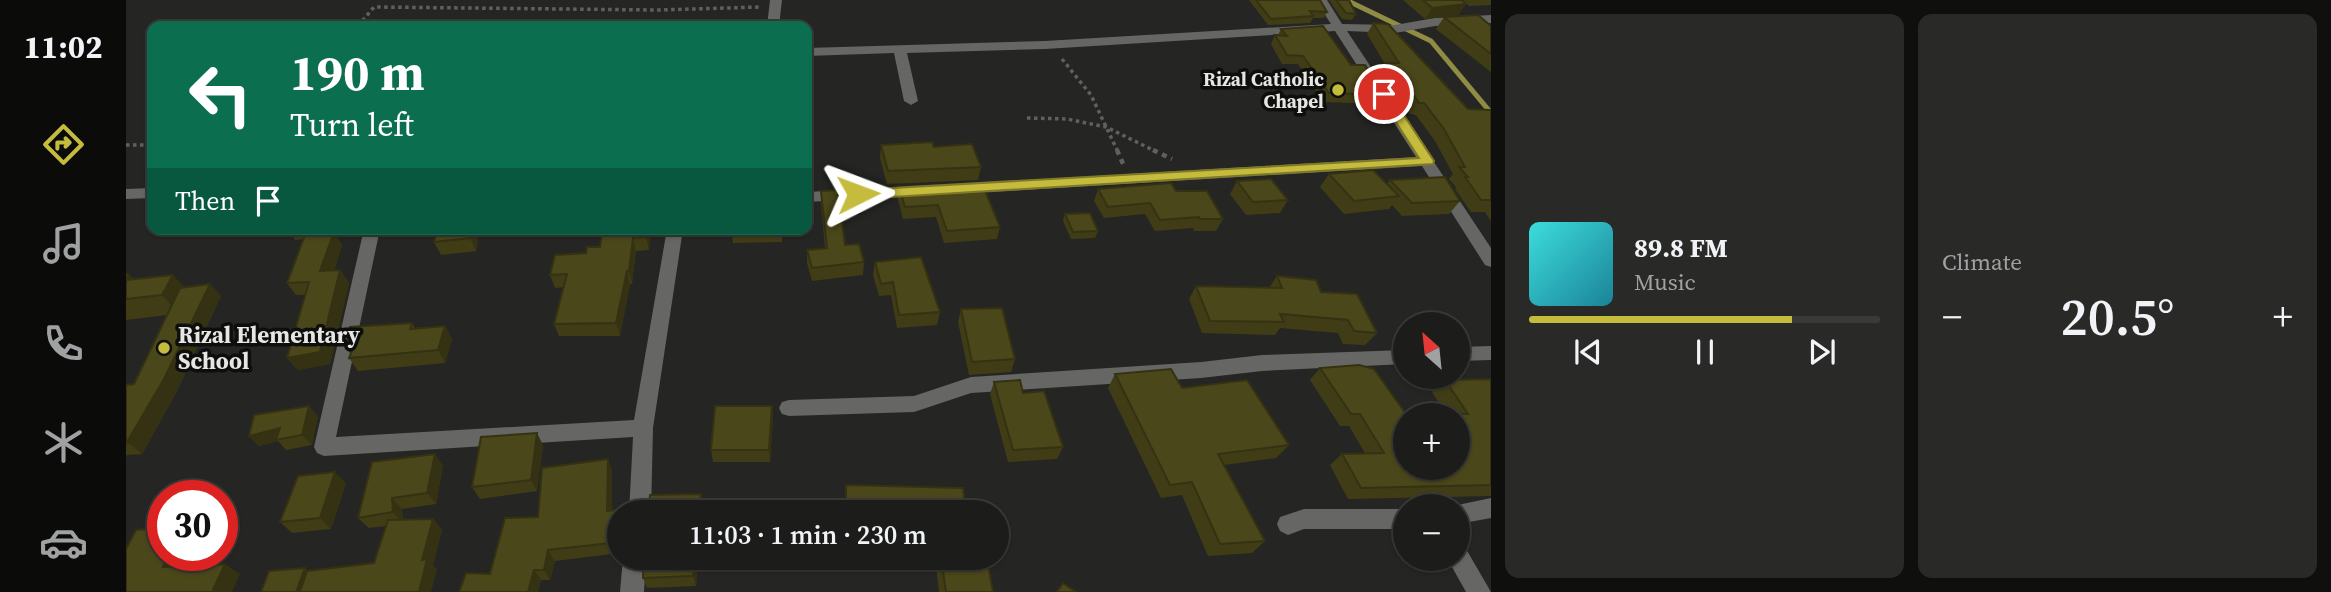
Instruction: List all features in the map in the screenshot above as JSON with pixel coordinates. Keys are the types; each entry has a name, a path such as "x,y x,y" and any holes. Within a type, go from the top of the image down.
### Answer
{"street":[{"path":"1321,0 1491,261"},
{"path":"774,21 776,3"},
{"path":"1460,6 1491,36"},
{"path":"812,52 1045,45 1339,27 1395,29 1418,24 1491,19"},
{"path":"900,50 911,101"},
{"path":"812,197 1428,161"},
{"path":"126,194 147,193"},
{"path":"371,235 324,447 643,428"},
{"path":"641,500 643,428 674,235"},
{"path":"1470,354 1491,353"},
{"path":"789,408 914,404 971,386 1201,370 1262,362 1393,357"},
{"path":"1470,512 1491,508"},
{"path":"1288,524 1304,519 1393,519"},
{"path":"632,592 634,570"},
{"path":"1467,571 1480,592"}],"path":[{"path":"362,21 374,7 657,10 776,3"},
{"path":"1045,45 1074,70 1106,127 1130,180"},
{"path":"1027,118 1067,119 1106,127 1207,175"},
{"path":"126,145 147,145"}],"building":[{"path":"1256,0 1320,0 1327,12 1310,11 1313,16 1271,19"},
{"path":"1336,0 1349,0 1356,14 1346,13"},
{"path":"1423,0 1462,0 1466,4 1432,8"},
{"path":"1478,15 1491,26 1491,54 1444,17"},
{"path":"1373,23 1388,24 1468,109 1491,110 1491,200 1481,200 1459,167 1465,167 1444,129 1424,103 1419,103 1412,93 1407,93 1386,63 1399,63"},
{"path":"1323,26 1351,65 1365,65 1384,95 1329,93 1303,56 1287,55 1275,35 1287,36 1281,29"},
{"path":"932,142 934,147 972,144 981,167 888,171 881,145"},
{"path":"1373,170 1399,196 1354,201 1329,174"},
{"path":"1445,177 1460,201 1412,203 1390,180"},
{"path":"1271,179 1288,200 1253,202 1237,181"},
{"path":"982,183 1000,227 947,231 938,205 905,207 899,187"},
{"path":"1171,183 1176,191 1207,191 1223,219 1199,217 1160,220 1150,203 1108,207 1098,189"},
{"path":"838,190 845,245 859,244 864,262 812,268 807,250 827,248 821,191"},
{"path":"1090,213 1098,231 1073,232 1065,214"},
{"path":"305,235 333,235 320,271 340,270 320,352 287,358 309,282 287,283"},
{"path":"436,235 470,235 470,238 434,242"},
{"path":"602,235 646,235 633,238 629,271 616,323 554,324 567,274 550,275 555,255 586,253 587,247 600,247"},
{"path":"921,257 940,312 899,315 893,282 881,284 875,262"},
{"path":"173,275 162,295 126,299 126,280"},
{"path":"1277,276 1316,280 1321,292 1357,294 1377,333 1354,331 1348,320 1280,314 1284,322 1210,321 1196,286 1282,288"},
{"path":"210,284 164,379 126,443 126,385 134,384 180,288"},
{"path":"1002,308 1015,359 972,362 961,309"},
{"path":"412,323 410,329 445,326 438,350 349,358 354,346 346,347 350,327"},
{"path":"1359,365 1374,369 1398,403 1393,403 1393,480 1470,480 1470,403 1461,403 1451,389 1470,389 1470,379 1491,379 1491,485 1361,488 1342,454 1384,453 1360,414 1351,414 1320,368"},
{"path":"1171,369 1182,388 1247,380 1289,445 1218,454 1265,541 1220,544 1192,482 1170,485 1115,374"},
{"path":"1020,380 1023,393 1044,391 1063,447 1013,450 994,382"},
{"path":"309,406 302,435 276,440 280,428 249,436 254,415"},
{"path":"715,406 772,406 769,450 711,450"},
{"path":"537,433 531,480 472,487 481,437"},
{"path":"435,454 427,493 392,498 393,512 358,518 372,462"},
{"path":"608,459 607,543 548,550 544,570 534,570 528,592 459,592 466,573 490,574 505,518 538,517 542,468"},
{"path":"335,472 320,518 280,522 298,476"},
{"path":"846,485 963,488 964,500 846,500"},
{"path":"701,494 700,500 649,500 650,495"},
{"path":"433,519 422,560 427,559 419,592 300,592 307,571 374,563 388,520"},
{"path":"147,529 147,571 222,571 212,592 126,592 126,549 136,530"},
{"path":"305,568 296,592 261,592 269,571"},
{"path":"643,570 694,570 693,576 643,578"},
{"path":"943,570 989,570 993,592 946,592"},
{"path":"1063,583 1076,592 1057,592"}],"waterway":[{"path":"1346,0 1431,41 1491,113"}],"place":[{"name":"Rizal Catholic Chapel","path":"1338,90"},
{"name":"Rizal Elementary School","path":"164,348"}],"route":[{"path":"858,194 1428,161 1384,94"}]}
